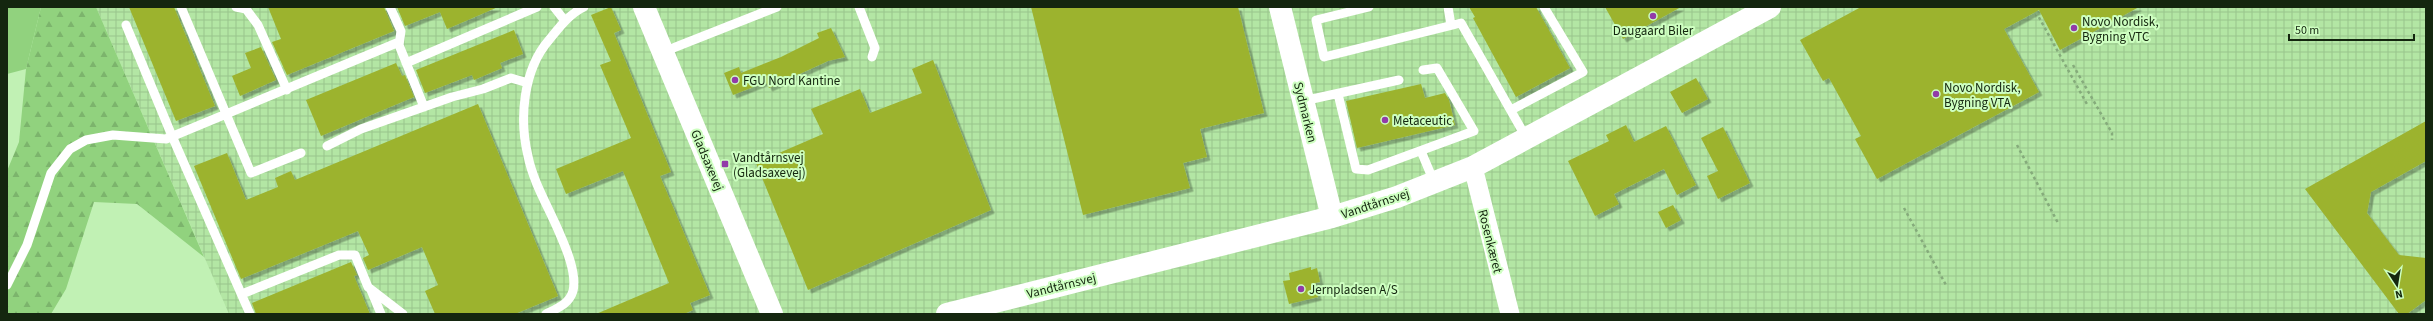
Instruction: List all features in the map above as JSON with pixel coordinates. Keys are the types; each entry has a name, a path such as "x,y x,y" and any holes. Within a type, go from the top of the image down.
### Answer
{"street":[{"name":"Gladsaxevej","path":"644,7 772,314"},
{"name":"Sydmarken","path":"1280,7 1332,217"},
{"name":"Vandtårnsvej","path":"947,314 992,309 1397,198 1473,167 1770,7"},
{"name":"Rosenkæret","path":"1473,167 1510,314"}],"lane":[{"path":"181,7 251,173 301,153"},
{"path":"236,7 246,10 258,25 287,90"},
{"path":"390,7 401,31 399,42 406,63 424,107"},
{"path":"406,63 537,7"},
{"path":"554,7 565,21"},
{"path":"546,314 564,304 570,297 573,282 567,250 528,157 524,131 528,83 538,54 565,21 584,7"},
{"path":"663,52 777,7"},
{"path":"858,7 875,48 872,57"},
{"path":"1369,7 1316,20 1324,57 1461,23 1527,139"},
{"path":"1448,7 1452,25"},
{"path":"1511,110 1583,72 1544,7"},
{"path":"126,25 172,136 250,314"},
{"path":"7,285 27,245 51,173 70,149 86,140 113,135 166,139 287,90 399,42"},
{"path":"1338,94 1356,169 1368,170 1474,131 1437,68 1423,70"},
{"path":"327,146 362,129 424,107 483,89 511,78 528,83"},
{"path":"1303,101 1399,80"},
{"path":"1420,150 1434,182"},
{"path":"242,294 339,255 350,254 355,255 381,314"},
{"path":"370,289 403,314"}],"path":[{"path":"2036,12 2088,106"},
{"path":"2073,65 2112,133 2112,140"},
{"path":"2016,145 2058,223"},
{"path":"1904,208 1946,284"}],"shaded area":[{"path":"96,7 2426,7 2426,314 229,314"}],"green space":[{"path":"7,7 41,7 26,69 7,74"},
{"path":"41,7 96,7 204,257 137,204 94,202 66,289 51,314 7,314 7,171 19,142 26,69"}],"building":[{"path":"129,7 174,7 215,106 176,121"},
{"path":"268,7 384,7 394,31 287,75 272,42 281,39"},
{"path":"397,7 498,7 447,29 440,12 405,26"},
{"path":"611,7 621,30 614,33 671,172 660,176 710,295 690,303 693,310 684,314 596,314 669,283 623,171 566,194 556,169 631,138 600,65 611,61 591,15"},
{"path":"1031,7 1238,7 1264,113 1200,129 1207,157 1183,163 1190,188 1083,215"},
{"path":"1469,7 1536,7 1570,68 1516,97 1473,18 1475,17"},
{"path":"1605,7 1681,7 1623,39"},
{"name":"Novo Nordisk, Bygning VTA","path":"1861,7 2139,7 2060,50 2039,10 2004,29 2039,92 1877,179 1855,139 1861,136 1829,78 1823,81 1800,40"},
{"path":"831,28 845,57 828,61 769,88 766,82 733,95 724,73 739,67 741,73 781,57 819,38 817,33"},
{"path":"514,30 523,54 500,63 502,68 474,80 472,75 425,93 416,70"},
{"path":"261,47 276,80 240,96 232,76 251,68 245,53"},
{"path":"933,60 991,210 808,290 756,163 823,134 811,109 860,89 870,113 922,93 912,69"},
{"path":"396,63 402,76 405,75 414,97 321,136 306,100"},
{"path":"1696,78 1708,99 1682,113 1670,92"},
{"path":"1421,84 1425,98 1445,93 1449,100 1455,125 1357,148 1346,101"},
{"path":"478,104 558,296 515,314 435,314 425,291 438,285 422,247 368,270 363,258 369,255 358,231 241,279 194,166 227,153 246,200 278,187 275,178 291,171 295,180"},
{"path":"2426,121 2426,161 2371,192 2367,213 2399,255 2426,258 2426,300 2407,314 2399,314 2305,189"},
{"path":"1626,125 1634,142 1666,126 1696,185 1677,195 1664,169 1614,194 1619,204 1595,216 1568,161 1609,141 1606,135"},
{"path":"1723,127 1750,183 1718,199 1707,176 1718,171 1701,138"},
{"path":"1673,205 1681,220 1666,228 1658,212"},
{"path":"351,262 357,275 354,276 370,314 256,314 252,303"},
{"name":"Jernpladsen A/S","path":"1311,267 1311,270 1317,268 1320,282 1315,283 1318,297 1289,304 1283,281 1290,280 1289,273"}],"place":[{"name":"Daugaard Biler","path":"1653,16"},
{"name":"Novo Nordisk, Bygning VTC","path":"2074,28"},
{"name":"FGU Nord Kantine","path":"735,80"},
{"name":"Novo Nordisk, Bygning VTA","path":"1936,94"},
{"name":"Metaceutic","path":"1385,120"},
{"name":"Vandtårnsvej (Gladsaxevej)","path":"725,164"},
{"name":"Jernpladsen A/S","path":"1301,289"}]}
